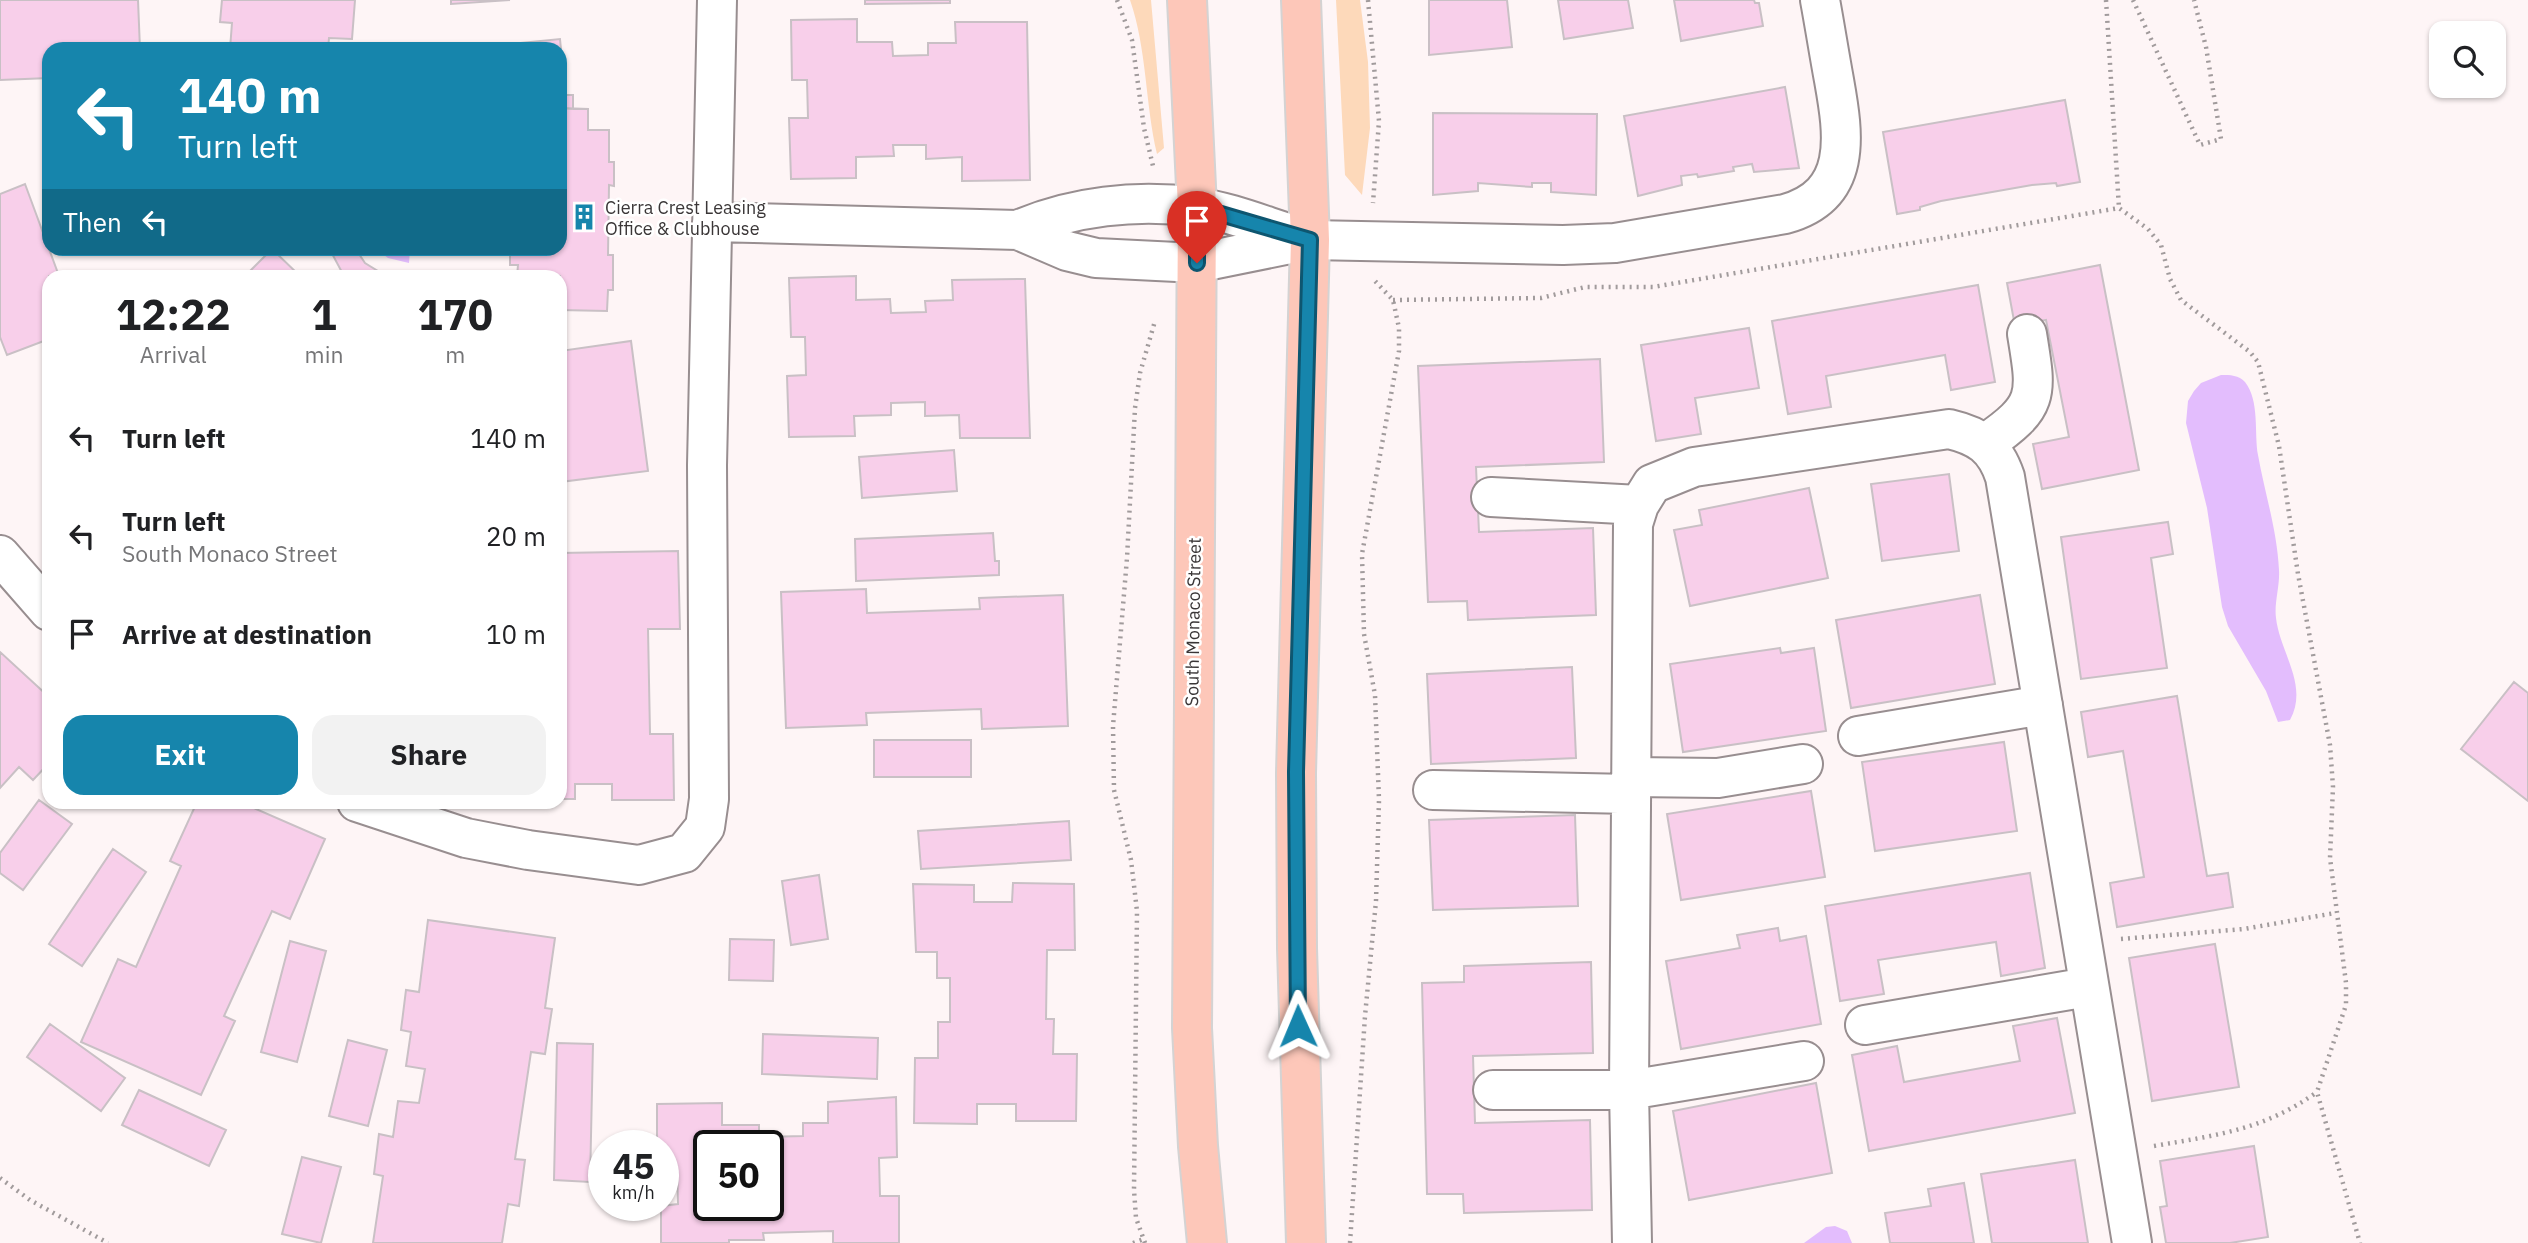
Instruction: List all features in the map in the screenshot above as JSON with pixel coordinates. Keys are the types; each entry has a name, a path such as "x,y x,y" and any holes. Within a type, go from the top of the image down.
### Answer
{"main road":[{"name":"South Monaco Street","path":"1187,0 1197,207 1192,1015 1198,1146 1207,1243"},
{"path":"1301,0 1310,240 1296,772 1297,948 1306,1243"}],"street":[{"path":"378,809 466,838 528,850 639,865 684,853 705,827 709,799 707,466 717,0"},
{"path":"712,222 1018,230 1067,251 1096,257 1197,263 1310,240 1563,245 1615,243 1805,208 1825,192 1832,181 1842,139 1820,0"},
{"path":"1018,230 1051,216 1083,209 1197,207 1310,240"},
{"path":"1986,443 2021,416 2032,397 2034,375 2027,334"},
{"path":"1632,1243 1629,1090 1633,524 1639,505 1652,484 1694,467 1949,429 1986,443 1999,457 2005,477 2132,1243"},
{"path":"1491,497 1639,505"},
{"path":"0,555 42,603"},
{"path":"1858,736 2043,705"},
{"path":"1433,790 1631,785 1718,778 1803,764"},
{"path":"1865,1026 2088,987"},
{"path":"1493,1090 1629,1090 1804,1061"}],"path":[{"path":"1117,0 1132,40 1158,206"},
{"path":"1350,1243 1365,1016 1376,901 1379,800 1375,695 1364,634 1362,554 1371,495 1397,374 1399,328 1393,300 1371,275 1379,121 1368,0"},
{"path":"2106,0 2119,208"},
{"path":"2133,0 2200,145 2221,139 2206,47 2194,0"},
{"path":"1393,300 1541,298 1585,287 1653,287 2119,208 2148,229 2161,245 2170,279 2180,300 2250,352 2258,362 2266,387 2328,732 2333,787 2330,858 2346,983 2346,1005 2317,1091 2294,1109 2262,1124 2116,1153"},
{"path":"1133,1243 1145,1241 1136,1217 1134,1190 1137,911 1131,860 1114,790 1113,726 1129,526 1135,408 1139,373 1158,308 1157,262"},
{"path":"2081,943 2245,929 2335,913"},
{"path":"2317,1091 2360,1243"},
{"path":"0,1178 30,1200 108,1243"}],"shaded area":[{"path":"1130,0 1151,0 1164,148 1157,154 1140,38"},
{"path":"1336,0 1360,0 1368,62 1370,128 1362,195 1345,175"},
{"path":"385,256 410,256 409,263"},
{"path":"2221,375 2243,380 2253,398 2258,455 2278,555 2276,618 2295,682 2295,707 2290,720 2278,722 2266,691 2228,626 2222,607 2207,508 2186,423 2188,401 2194,391 2201,383"},
{"path":"1835,1226 1847,1231 1852,1243 1804,1243 1826,1227"}],"building":[{"path":"0,0 138,0 140,42 42,42 42,78 0,80"},
{"path":"222,0 355,0 352,39 329,38 329,42 231,42 232,23 220,22"},
{"path":"451,0 510,0 451,4"},
{"path":"865,0 950,0 950,3 865,4"},
{"path":"1429,0 1507,0 1512,47 1429,55"},
{"path":"1558,0 1628,0 1633,28 1564,39"},
{"path":"1674,0 1754,0 1759,3 1763,26 1681,41"},
{"path":"857,19 857,42 892,42 893,56 928,55 928,43 956,43 955,22 1027,22 1030,180 962,181 962,157 926,159 926,145 893,145 894,156 856,157 856,178 791,179 789,118 808,118 807,80 792,80 791,20"},
{"path":"560,39 560,42 530,42"},
{"path":"1785,87 1799,168 1754,172 1752,164 1733,167 1734,171 1698,177 1697,174 1681,176 1682,185 1638,196 1624,116"},
{"path":"567,95 573,95 573,109 567,109"},
{"path":"2065,100 2080,182 2057,186 2056,183 2032,185 1941,201 1920,207 1920,210 1897,214 1883,132"},
{"name":"Cierra Crest Leasing Office & Clubhouse","path":"567,108 588,109 588,130 609,130 609,162 614,162 614,186 609,185 608,255 613,255 613,290 608,290 607,311 567,310 567,270 518,270 518,265 510,265 510,256 567,256"},
{"path":"1433,113 1597,114 1596,195 1551,192 1551,183 1532,183 1532,187 1478,183 1478,191 1433,195"},
{"path":"25,184 42,230 42,256 52,256 57,270 42,270 42,342 7,355 0,337 0,194"},
{"path":"265,256 279,256 294,270 251,270"},
{"path":"333,256 360,256 365,263 376,270 341,270"},
{"path":"2100,265 2139,470 2042,489 2033,444 2069,437 2046,320 2015,326 2007,283"},
{"path":"856,276 856,300 890,299 891,313 926,312 925,301 953,300 952,280 1025,279 1030,438 960,438 959,415 925,416 925,402 891,403 891,415 854,416 855,436 789,437 787,376 806,375 805,337 791,337 789,278"},
{"path":"1978,285 1995,382 1951,390 1945,355 1826,376 1831,407 1788,414 1772,321"},
{"path":"1749,328 1759,388 1695,398 1701,434 1656,441 1641,345"},
{"path":"631,341 648,471 567,481 567,350"},
{"path":"1600,359 1604,462 1476,467 1479,532 1593,528 1596,615 1468,620 1467,601 1428,602 1418,366"},
{"path":"954,450 957,491 862,498 859,457"},
{"path":"1949,474 1959,551 1882,561 1871,484"},
{"path":"1809,488 1828,578 1690,606 1674,530 1702,525 1699,510"},
{"path":"2168,522 2173,554 2151,558 2167,668 2081,679 2061,537"},
{"path":"993,533 999,575 856,581 855,539"},
{"path":"678,551 680,629 648,629 650,734 673,734 674,800 612,800 612,784 575,784 575,799 567,799 567,553"},
{"path":"866,589 867,613 980,609 979,598 1063,595 1068,726 982,729 981,709 866,713 867,725 786,728 781,592"},
{"path":"1980,595 1995,684 1851,708 1836,620"},
{"path":"1780,648 1781,653 1814,648 1826,731 1683,752 1670,664"},
{"path":"0,652 42,691 42,770 33,780 19,767 0,788"},
{"path":"1572,667 1576,758 1431,764 1427,674"},
{"path":"2514,682 2528,693 2528,801 2461,749"},
{"path":"2177,696 2207,876 2228,873 2233,907 2117,927 2110,883 2144,877 2123,751 2088,757 2081,712"},
{"path":"874,740 971,740 971,777 874,777"},
{"path":"2004,742 2017,831 1875,851 1862,762"},
{"path":"1811,791 1825,877 1681,900 1667,814"},
{"path":"39,800 42,802 42,809 51,809 72,824 23,890 0,873 0,853"},
{"path":"194,809 256,809 325,839 290,919 272,911 224,1016 235,1021 201,1095 81,1042 118,959 136,967 181,866 170,861"},
{"path":"1575,815 1578,906 1433,910 1429,820"},
{"path":"1069,821 1071,860 921,869 918,831"},
{"path":"113,849 146,872 82,966 49,944"},
{"path":"2030,873 2045,968 2001,976 1996,942 1878,960 1884,994 1840,1001 1825,906"},
{"path":"819,875 828,939 791,945 782,881"},
{"path":"1013,883 1074,884 1075,950 1047,950 1046,1019 1054,1019 1053,1054 1077,1054 1076,1121 1016,1121 1016,1104 977,1104 977,1124 914,1123 915,1058 938,1058 938,1022 950,1022 950,978 937,978 937,952 916,952 913,884 974,885 974,902 1012,902"},
{"path":"428,920 555,938 545,1008 552,1009 545,1054 531,1052 515,1159 525,1160 519,1206 508,1204 502,1243 373,1243 383,1176 374,1174 379,1134 393,1137 398,1101 419,1103 425,1069 406,1066 411,1032 401,1030 406,990 419,992"},
{"path":"1778,928 1780,941 1806,936 1821,1024 1681,1049 1666,961 1740,948 1737,935"},
{"path":"730,939 774,940 773,981 729,980"},
{"path":"290,941 326,951 297,1062 261,1052"},
{"path":"2215,944 2239,1087 2152,1101 2129,958"},
{"path":"1591,962 1593,1053 1473,1056 1475,1123 1590,1120 1592,1210 1464,1213 1463,1194 1427,1194 1422,983 1464,982 1464,966"},
{"path":"2057,1018 2075,1113 1869,1151 1852,1055 1897,1046 1904,1082 2020,1061 2013,1026"},
{"path":"50,1024 125,1078 101,1111 27,1057"},
{"path":"763,1034 878,1038 877,1079 762,1074"},
{"path":"348,1040 387,1050 368,1126 329,1116"},
{"path":"557,1043 593,1044 588,1182 554,1180"},
{"path":"1816,1083 1832,1173 1689,1200 1673,1111"},
{"path":"139,1090 226,1130 209,1166 122,1125"},
{"path":"896,1097 897,1157 879,1158 880,1196 899,1196 899,1243 833,1243 833,1231 763,1233 764,1240 729,1240 729,1243 661,1243 661,1221 679,1221 679,1130 657,1130 657,1104 722,1103 722,1125 759,1125 759,1130 693,1130 693,1221 784,1221 784,1136 803,1136 803,1123 828,1123 828,1102"},
{"path":"2254,1146 2268,1237 2230,1243 2166,1243 2160,1207 2167,1206 2160,1161"},
{"path":"302,1157 341,1167 321,1243 282,1234"},
{"path":"2075,1160 2088,1243 1992,1243 1981,1174"},
{"path":"1964,1183 1974,1243 1890,1243 1885,1213 1931,1206 1928,1189"}],"place":[{"name":"Cierra Crest Leasing Office & Clubhouse","path":"584,217"}],"route":[{"path":"1197,263 1197,207 1310,240 1304,554 1296,772 1298,1026"}]}
